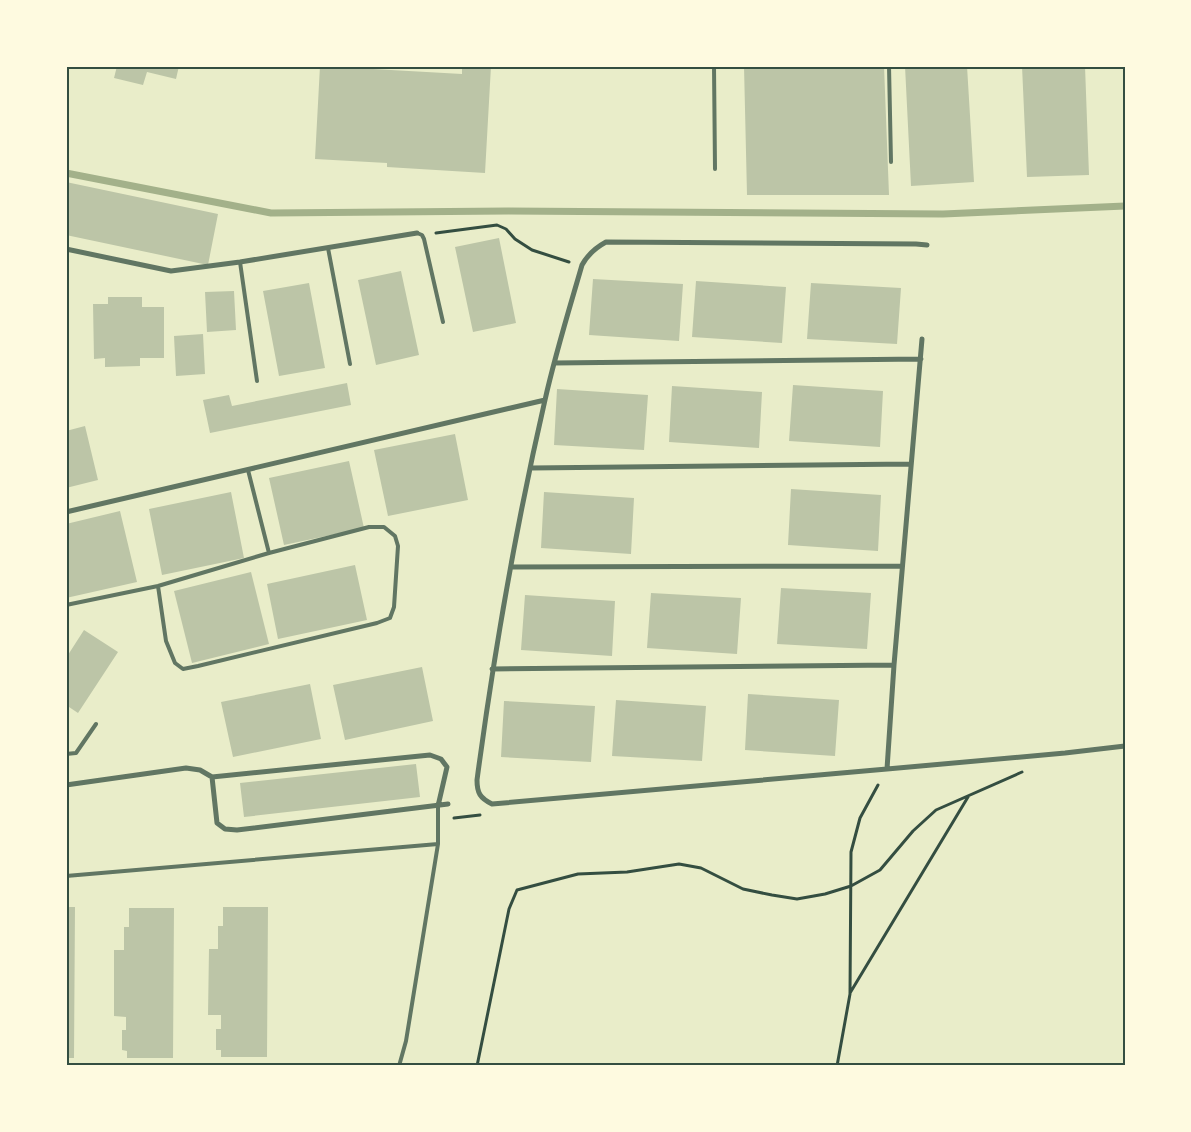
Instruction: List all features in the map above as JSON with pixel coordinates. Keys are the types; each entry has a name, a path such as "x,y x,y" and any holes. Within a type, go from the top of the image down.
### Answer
{"street":[{"path":"66,249 171,271 419,234"},
{"path":"927,245 606,242 595,248 582,266 545,400 492,669 477,790 482,799 492,804 1125,746"},
{"path":"887,769 894,664 922,339"},
{"path":"554,363 921,358"},
{"path":"66,512 545,400"},
{"path":"531,468 911,464"},
{"path":"511,567 902,566"},
{"path":"492,669 894,664"},
{"path":"66,784 186,768 200,770 212,777 430,755 441,759 446,767 438,806"},
{"path":"212,777 217,823 225,829 237,830 448,804"}],"lane":[{"path":"714,66 715,169"},
{"path":"889,66 891,162"},
{"path":"419,234 424,239 443,322"},
{"path":"328,248 350,364"},
{"path":"240,262 257,382"},
{"path":"248,470 269,553"},
{"path":"66,605 158,586 269,553 369,527 384,527 396,536 398,546 394,606 390,618 377,623 183,669 175,663 166,641 158,586"},
{"path":"66,754 76,753 96,724"},
{"path":"399,1066 406,1041 438,844 438,806"},
{"path":"66,876 438,844"}],"path":[{"path":"419,234 497,225 506,229 532,250 582,266"},
{"path":"837,1066 850,994 851,852 860,818 887,769"},
{"path":"477,1066 509,909 517,890 578,874 627,872 679,864 701,868 743,889 796,899 824,894 851,886 880,870 913,831 936,810 1030,769"},
{"path":"850,994 968,796"}],"building":[{"path":"117,66 179,66 176,79 147,72 143,85 114,78"},
{"path":"320,66 462,74 462,66 491,66 485,173 387,167 387,163 315,159"},
{"path":"744,66 884,66 889,195 747,195"},
{"path":"905,66 967,66 974,182 911,186"},
{"path":"1022,66 1085,66 1089,175 1027,177"},
{"path":"66,182 218,214 208,265 66,235"},
{"path":"499,238 516,323 473,332 455,247"},
{"path":"401,271 419,355 376,365 358,280"},
{"path":"593,279 683,284 679,341 589,335"},
{"path":"696,281 786,287 782,343 692,337"},
{"path":"309,283 325,368 279,376 263,291"},
{"path":"811,283 901,288 897,344 807,339"},
{"path":"234,291 236,330 207,332 205,292"},
{"path":"108,297 142,297 142,307 164,307 164,358 140,358 140,366 105,367 105,358 94,359 93,304 108,304"},
{"path":"203,334 205,374 176,376 174,336"},
{"path":"347,383 351,405 210,433 203,400 229,395 232,406"},
{"path":"793,385 883,391 880,447 789,441"},
{"path":"672,386 762,392 759,448 669,442"},
{"path":"557,389 648,395 644,450 554,445"},
{"path":"85,426 98,480 66,488 66,431"},
{"path":"455,434 468,500 388,516 374,450"},
{"path":"349,461 364,528 284,545 269,478"},
{"path":"791,489 881,495 878,551 788,545"},
{"path":"231,492 244,558 162,575 149,509"},
{"path":"544,492 634,498 631,554 541,548"},
{"path":"120,511 137,582 66,598 66,524"},
{"path":"355,565 367,620 278,639 267,584"},
{"path":"251,572 269,644 192,663 174,591"},
{"path":"781,588 871,593 867,649 777,644"},
{"path":"651,593 741,598 737,654 647,648"},
{"path":"525,595 615,601 612,656 521,650"},
{"path":"84,630 118,652 78,713 66,705 66,658"},
{"path":"422,667 433,721 345,740 333,685"},
{"path":"310,684 321,739 233,757 221,702"},
{"path":"748,694 839,700 835,756 745,750"},
{"path":"616,700 706,706 702,761 612,756"},
{"path":"504,701 595,706 591,762 501,757"},
{"path":"416,764 420,797 244,817 240,783"},
{"path":"66,907 75,907 74,1058 66,1058"},
{"path":"223,907 268,907 267,1057 221,1057 221,1050 216,1050 216,1029 221,1029 221,1015 208,1015 209,949 218,949 218,926 223,926"},
{"path":"129,908 174,908 173,1058 127,1058 127,1051 122,1050 122,1030 126,1030 126,1017 114,1016 114,950 124,950 124,927 129,927"}],"waterway":[{"path":"66,173 271,213 508,211 943,214 1125,206"}]}
